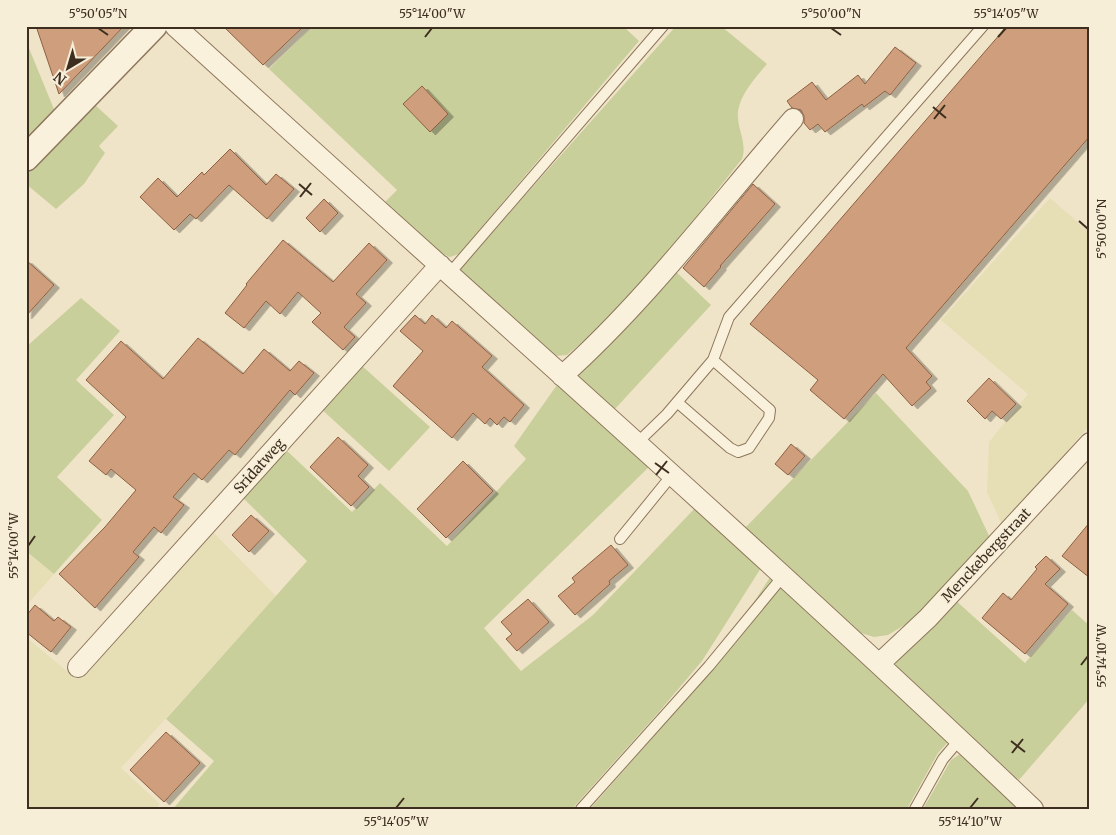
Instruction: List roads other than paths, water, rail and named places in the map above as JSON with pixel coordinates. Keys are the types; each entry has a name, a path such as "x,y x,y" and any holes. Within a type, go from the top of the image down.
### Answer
{"street":[{"path":"26,158 154,26"},
{"path":"175,26 328,166 784,575 1033,809"},
{"path":"562,376 604,337 656,282 793,119"},
{"name":"Sridatweg","path":"78,667 445,269"},
{"name":"Menckebergstraat","path":"879,664 928,618 1090,443"}],"lane":[{"path":"445,269 664,26"},
{"path":"637,444 668,414 713,360 729,317 983,26"},
{"path":"677,402 730,448 738,452 749,448 769,418 770,410 713,360"},
{"path":"620,539 672,475"},
{"path":"581,809 709,666 784,575"},
{"path":"915,809 943,759 960,739"}]}
